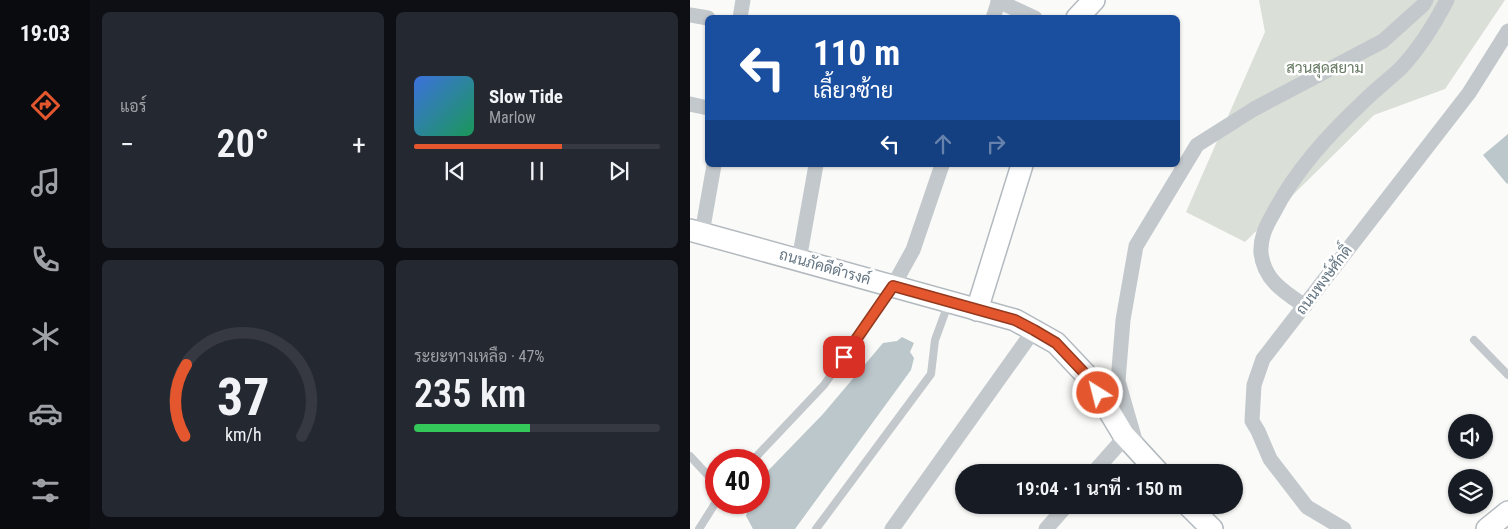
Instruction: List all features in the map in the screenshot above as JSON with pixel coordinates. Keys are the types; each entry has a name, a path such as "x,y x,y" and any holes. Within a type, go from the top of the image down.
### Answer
{"street":[{"path":"740,15 743,0"},
{"path":"993,15 998,0 1029,15"},
{"path":"1080,15 1094,0"},
{"path":"1105,464 1132,444 1118,381 1123,320 1136,246 1197,145 1254,109 1384,41 1426,0"},
{"path":"1305,306 1272,282 1265,268 1261,252 1263,232 1277,205 1300,169 1327,138 1400,68 1435,23 1447,0"},
{"path":"690,15 705,18"},
{"name":"ถนนพงษ์ศักดิ์","path":"1344,529 1307,507 1270,460 1252,421 1254,385 1262,359 1469,93 1508,31"},
{"path":"690,104 705,107"},
{"path":"696,232 713,167"},
{"path":"799,260 816,167"},
{"path":"893,286 913,250 941,167"},
{"path":"977,310 1021,167"},
{"name":"ถนนภัคดีดำรงค์","path":"696,232 1015,320 1056,343 1090,379 1132,444 1151,464"},
{"path":"892,529 1034,330"},
{"path":"1487,529 1508,512"},
{"path":"1046,529 1059,514"},
{"path":"1197,514 1212,529"}],"lane":[{"path":"763,449 824,385 893,286"},
{"path":"816,529 931,374 935,340 949,302"},
{"path":"1474,340 1508,375"},
{"path":"690,456 705,472"},
{"path":"699,529 708,514"}],"green space":[{"name":"สวนสุดสยาม","path":"1259,0 1505,0 1445,89 1374,115 1245,242 1186,212 1265,32"}],"shaded area":[{"path":"1508,134 1508,183 1507,184 1483,155"},
{"path":"902,337 914,343 910,352 914,358 911,370 795,529 753,529 746,514 770,514 770,469 823,414 883,343 897,341"}],"route":[{"path":"844,357 893,286 1015,320 1056,343 1090,379 1098,393"}]}
